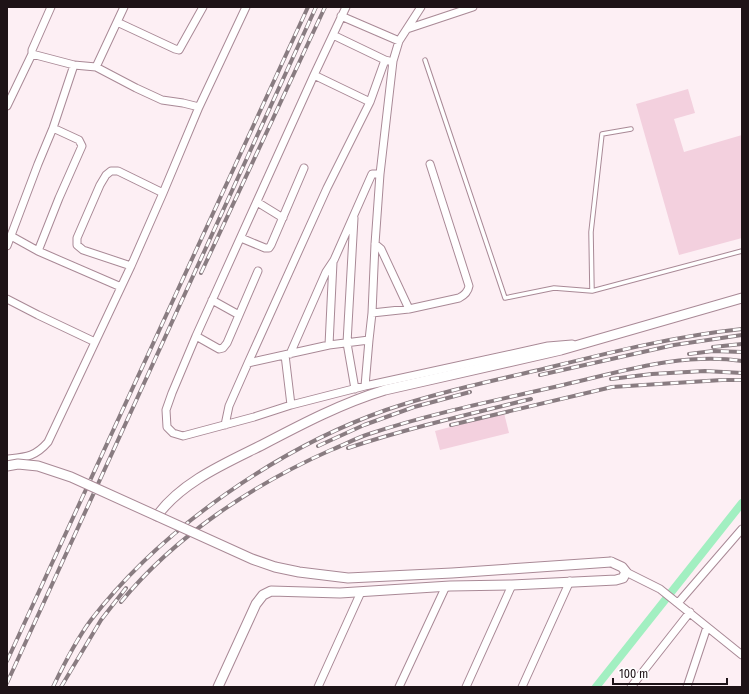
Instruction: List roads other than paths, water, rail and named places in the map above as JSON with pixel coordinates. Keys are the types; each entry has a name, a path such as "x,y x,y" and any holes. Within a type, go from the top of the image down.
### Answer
{"street":[{"path":"7,106 32,54 32,50 51,7"},
{"path":"96,67 124,7"},
{"path":"117,22 179,50 203,7"},
{"path":"7,459 24,457 40,451 48,442 131,266 199,107 246,7"},
{"path":"346,7 196,336 166,410 167,427 173,433 183,436 290,405 365,386 548,346 585,343"},
{"path":"406,30 473,7"},
{"path":"365,386 372,313 380,174 393,61 398,41 418,8"},
{"path":"341,16 398,41"},
{"path":"333,34 385,60 393,61"},
{"path":"32,54 74,65 96,67 162,100 199,107"},
{"path":"225,425 229,406 327,188 370,102 385,60"},
{"path":"7,246 53,128 74,65"},
{"path":"314,75 370,102"},
{"path":"38,251 82,146 79,140 53,128"},
{"path":"372,313 409,309 459,298 466,294 468,290 469,286 430,164"},
{"path":"241,238 265,248 269,248 304,168"},
{"path":"131,266 83,250 77,245 77,238 100,185 106,175 111,171 118,171 163,193"},
{"path":"290,405 288,355 326,272 334,260 372,174 380,174"},
{"path":"257,202 283,218"},
{"path":"354,214 347,343 355,389"},
{"path":"11,236 38,251 121,287"},
{"path":"375,244 381,249 409,309"},
{"path":"329,345 334,260"},
{"path":"196,336 219,349 223,348 258,271"},
{"path":"157,516 182,490 219,466 349,402 385,390 561,350 742,298"},
{"path":"7,299 95,342"},
{"path":"212,300 239,315"},
{"path":"248,364 329,345 369,340"},
{"path":"7,466 18,464 38,466 71,477 252,559 275,567 324,576 348,578 445,574 611,562 622,566 626,572 665,593 742,655"},
{"path":"676,601 742,529"},
{"path":"218,687 256,604 263,595 271,591 282,590 340,594 446,586 512,585 570,581 616,580 623,578 626,572"},
{"path":"522,687 570,581"},
{"path":"466,687 512,585"},
{"path":"399,687 446,586"},
{"path":"318,687 361,592"},
{"path":"631,687 690,612"},
{"path":"687,687 707,627"}],"lane":[{"path":"425,60 442,106 505,298 554,288 592,291 742,251"},
{"path":"592,291 591,232 602,134 631,129"}],"waterway":[{"path":"596,687 742,503"}],"railway":[{"path":"7,661 308,7"},
{"path":"7,683 316,7"},
{"path":"201,273 325,7"},
{"path":"53,687 75,644 91,620 119,586 151,554 224,495 264,469 304,446 345,426 386,410 446,392 644,345 742,329"},
{"path":"540,375 674,345 742,335"},
{"path":"713,347 742,344"},
{"path":"689,354 713,351 742,352"},
{"path":"121,602 142,578 166,555 217,514 273,479 331,450 364,436 393,426 441,413 629,369 674,361 697,359 742,361"},
{"path":"611,379 652,374 705,371 742,373"},
{"path":"451,425 612,387 742,380"},
{"path":"318,446 364,425 414,407 470,392"},
{"path":"348,448 416,428 531,399"},
{"path":"61,687 101,620 126,588"}]}
